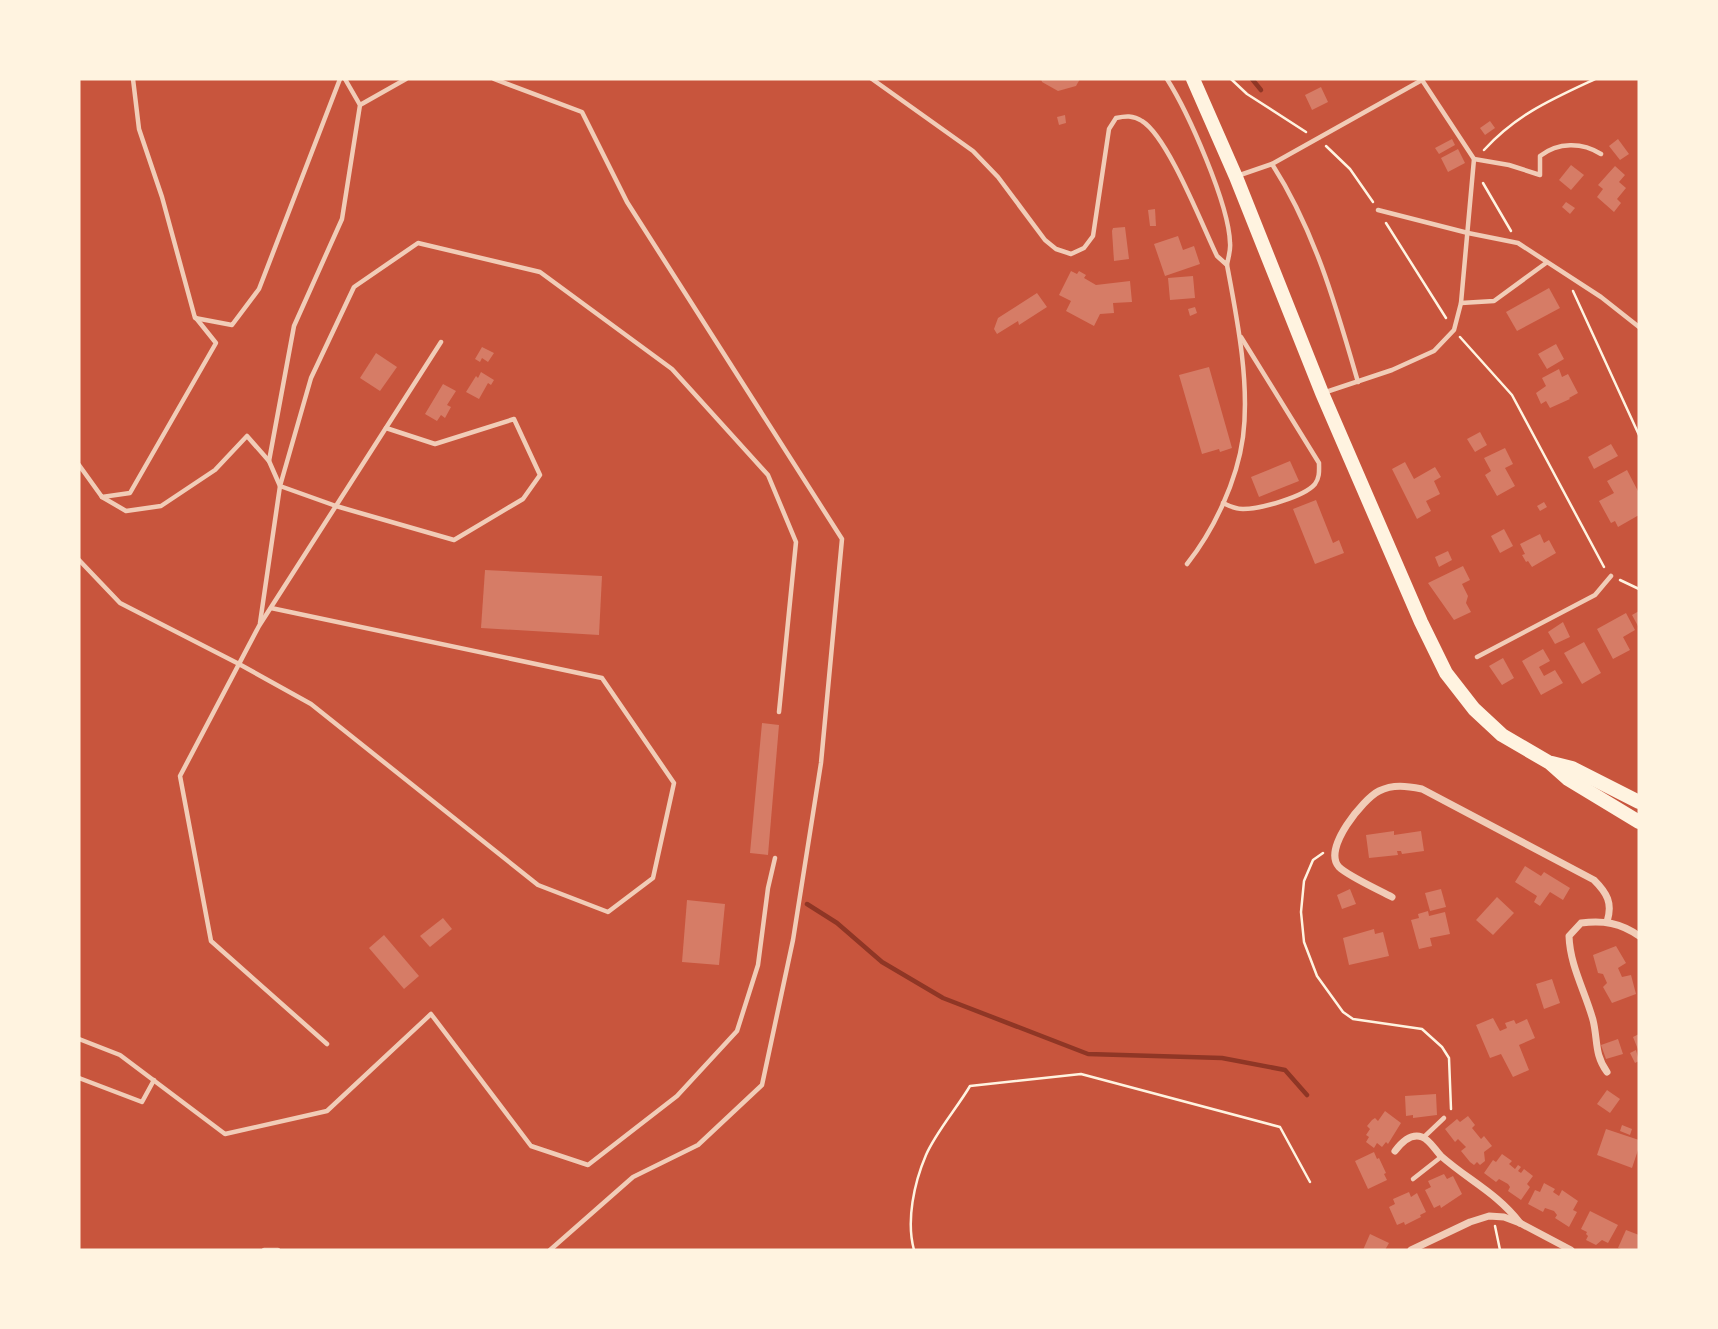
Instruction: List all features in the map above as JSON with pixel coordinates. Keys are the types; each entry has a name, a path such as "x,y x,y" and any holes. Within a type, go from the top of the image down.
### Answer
{"main road":[{"path":"1193,79 1236,177 1322,393 1421,622 1446,673 1489,724 1550,763 1568,779 1639,822"},
{"path":"1550,763 1572,768 1639,802"}],"street":[{"path":"1392,897 1339,867 1334,856 1335,846 1360,806 1375,792 1388,787 1405,786 1422,789 1594,880 1610,899 1611,911 1607,922"},
{"path":"1607,1072 1598,1060 1593,1021 1573,963 1569,936 1581,923 1607,922 1623,926 1639,936"},
{"path":"1395,1151 1404,1140 1416,1136 1424,1138 1442,1156 1506,1205 1520,1223"},
{"path":"1410,1250 1470,1222 1492,1216 1520,1223 1571,1250"}],"lane":[{"path":"102,498 130,492 216,343 195,318 162,197 139,129 133,79"},
{"path":"195,318 232,325 259,289 342,79"},
{"path":"269,461 294,326 342,219 360,105 342,79"},
{"path":"360,105 406,79"},
{"path":"494,79 582,112 627,202 842,540 821,763 793,940 762,1085 698,1145 633,1177 550,1250"},
{"path":"872,79 973,151 998,177 1045,240 1056,249 1071,254 1084,248 1093,236 1109,129 1116,118 1128,115 1142,121 1154,132 1177,168 1217,256 1227,265"},
{"path":"1167,79 1194,129 1222,206 1231,244 1227,265 1240,335 1243,438 1223,503 1208,536 1187,565"},
{"path":"1236,177 1272,164 1422,80 1474,159 1461,303 1454,330 1434,351 1392,370 1322,393"},
{"path":"1474,159 1540,175 1540,156 1556,147 1579,146 1601,154"},
{"path":"1272,164 1290,192 1327,277 1358,382"},
{"path":"1378,210 1518,243 1601,297 1639,327"},
{"path":"259,626 280,486 311,378 354,287 418,243 540,272 672,369 768,475 796,542 779,712"},
{"path":"1461,303 1494,301 1546,263"},
{"path":"1223,503 1240,509 1260,507 1305,492 1319,475 1319,463 1240,335"},
{"path":"327,1044 211,941 180,776 259,626 441,342"},
{"path":"79,465 102,498 126,511 161,506 215,470 247,436 269,461 280,486 336,506 454,540 523,499 540,475 514,419 435,444 386,428"},
{"path":"79,560 120,603 311,704 538,885 608,912 653,878 674,783 602,678 271,608"},
{"path":"1477,657 1595,595 1611,576"},
{"path":"79,1039 120,1055 225,1134 327,1111 431,1014 531,1146 589,1165 677,1096 737,1031 758,965 768,888 775,858"},
{"path":"79,1078 142,1102 154,1080"},
{"path":"1424,1138 1444,1118"},
{"path":"1413,1180 1442,1156"},
{"path":"264,1250 278,1250"}],"path":[{"path":"1231,79 1247,94 1318,139 1350,169 1454,330 1512,396 1602,565 1611,576 1639,589"},
{"path":"1518,243 1486,192 1474,159 1504,129 1533,108 1595,79"},
{"path":"1564,272 1639,435"},
{"path":"1335,846 1313,860 1304,881 1301,912 1304,942 1317,976 1343,1012 1353,1019 1422,1029 1441,1047 1449,1058 1451,1111"},
{"path":"914,1250 909,1232 912,1205 926,1154 970,1086 1082,1074 1280,1127 1310,1182"},
{"path":"1492,1216 1500,1250"}],"building":[{"path":"1041,79 1080,79 1076,86 1058,91"},
{"path":"1321,87 1328,102 1312,110 1305,95"},
{"path":"1065,115 1066,123 1059,125 1057,117"},
{"path":"1490,121 1495,128 1485,135 1480,128"},
{"path":"1452,139 1455,145 1439,154 1435,148"},
{"path":"1618,139 1629,154 1620,160 1609,146"},
{"path":"1458,149 1465,163 1448,172 1441,158"},
{"path":"1571,165 1584,175 1571,190 1559,180"},
{"path":"1615,166 1625,175 1619,182 1626,188 1617,199 1621,203 1614,212 1597,197 1603,189 1598,185"},
{"path":"1566,202 1575,208 1570,214 1562,207"},
{"path":"1155,209 1156,226 1150,226 1148,210"},
{"path":"1125,227 1129,259 1114,261 1112,231 1113,228"},
{"path":"1178,236 1183,250 1194,246 1200,264 1165,276 1154,244"},
{"path":"1071,271 1077,274 1079,271 1086,275 1084,278 1096,285 1130,281 1132,302 1113,303 1114,313 1100,314 1094,326 1066,311 1071,301 1059,295"},
{"path":"1193,276 1195,298 1170,300 1168,278"},
{"path":"1549,288 1560,308 1517,331 1506,312"},
{"path":"1037,293 1047,307 1019,325 1018,321 997,334 994,329 998,318"},
{"path":"1195,307 1197,313 1190,316 1188,309"},
{"path":"1556,344 1564,359 1547,369 1538,354"},
{"path":"482,347 494,353 488,362 482,358 480,362 475,359"},
{"path":"376,353 397,367 380,391 360,378"},
{"path":"1209,367 1232,448 1202,454 1179,375"},
{"path":"1559,369 1562,377 1568,374 1578,393 1550,408 1546,401 1541,404 1536,393 1546,386 1542,378"},
{"path":"481,372 494,380 491,385 488,383 479,399 466,392"},
{"path":"443,384 456,391 447,405 451,407 445,418 441,415 437,421 425,414"},
{"path":"1480,432 1487,445 1475,452 1467,439"},
{"path":"1611,444 1618,456 1594,469 1588,457"},
{"path":"1505,448 1513,464 1505,468 1515,486 1497,496 1485,475 1491,471 1484,458"},
{"path":"1290,461 1299,481 1259,497 1251,477"},
{"path":"1405,462 1414,479 1435,467 1441,477 1434,481 1440,494 1426,501 1431,511 1417,519 1392,469"},
{"path":"1627,470 1639,493 1639,515 1618,527 1615,521 1611,523 1599,501 1614,493 1607,481"},
{"path":"1316,500 1333,543 1339,540 1344,553 1315,564 1293,509"},
{"path":"1544,502 1547,507 1540,511 1537,506"},
{"path":"1504,529 1513,546 1500,553 1491,536"},
{"path":"1540,534 1544,543 1549,540 1556,553 1532,567 1522,555 1525,554 1520,544"},
{"path":"1448,551 1452,560 1439,567 1435,557"},
{"path":"1463,566 1470,580 1462,584 1471,612 1454,620 1428,583"},
{"path":"485,570 602,576 599,635 481,628"},
{"path":"1639,611 1639,628 1632,615"},
{"path":"1626,613 1635,630 1623,637 1630,650 1613,659 1597,629"},
{"path":"1563,622 1570,637 1555,644 1548,632"},
{"path":"1584,642 1601,673 1582,684 1564,653"},
{"path":"1543,649 1550,661 1539,667 1544,676 1555,670 1563,683 1541,695 1522,661"},
{"path":"1503,658 1514,678 1502,685 1489,666"},
{"path":"762,723 779,725 768,855 750,853"},
{"path":"1394,831 1394,835 1421,831 1424,851 1402,854 1397,851 1398,855 1369,858 1366,835"},
{"path":"1525,866 1541,876 1544,872 1570,888 1563,900 1550,892 1540,906 1534,902 1537,896 1515,882"},
{"path":"1350,889 1356,904 1342,909 1337,895"},
{"path":"1441,889 1446,907 1430,911 1425,893"},
{"path":"1497,897 1514,913 1493,935 1476,920"},
{"path":"687,900 725,904 719,965 682,962"},
{"path":"1428,911 1429,916 1445,912 1450,934 1430,938 1432,946 1419,949 1411,920"},
{"path":"443,918 452,929 430,947 420,936"},
{"path":"1374,929 1375,934 1383,932 1389,956 1349,965 1343,938"},
{"path":"384,935 419,976 404,989 369,948"},
{"path":"1616,946 1626,963 1618,968 1622,977 1631,975 1636,994 1612,1003 1603,987 1607,983 1603,974 1598,973 1593,955"},
{"path":"1552,979 1560,1003 1544,1009 1536,984"},
{"path":"1493,1018 1500,1031 1507,1028 1505,1023 1514,1020 1516,1024 1527,1019 1535,1038 1519,1045 1529,1070 1513,1077 1501,1054 1490,1058 1476,1025"},
{"path":"1639,1034 1639,1052 1633,1037"},
{"path":"1618,1039 1623,1054 1606,1059 1601,1045"},
{"path":"1636,1050 1639,1061 1635,1063 1630,1053"},
{"path":"1607,1090 1620,1099 1610,1113 1597,1104"},
{"path":"1436,1094 1437,1115 1413,1118 1413,1115 1406,1116 1405,1096"},
{"path":"1385,1111 1401,1123 1388,1144 1386,1142 1382,1147 1377,1143 1374,1148 1366,1142 1370,1129 1367,1126 1375,1118 1378,1121"},
{"path":"1468,1116 1475,1125 1472,1128 1481,1139 1484,1136 1492,1146 1484,1152 1485,1161 1480,1165 1470,1162 1461,1151 1466,1147 1458,1139 1455,1142 1445,1129 1457,1119 1460,1122"},
{"path":"1622,1125 1632,1129 1630,1135 1620,1131"},
{"path":"1606,1129 1639,1140 1632,1168 1597,1155"},
{"path":"1374,1152 1387,1180 1368,1189 1355,1161"},
{"path":"1502,1154 1512,1161 1509,1164 1515,1169 1518,1165 1521,1167 1518,1171 1521,1173 1524,1169 1533,1176 1527,1184 1530,1187 1521,1200 1508,1191 1508,1184 1499,1179 1496,1182 1484,1173 1493,1160 1496,1162"},
{"path":"1444,1174 1447,1179 1453,1176 1462,1194 1441,1208 1440,1205 1434,1208 1425,1190 1431,1187 1428,1181"},
{"path":"1544,1183 1555,1189 1553,1192 1559,1196 1562,1190 1578,1201 1573,1210 1577,1212 1569,1227 1555,1218 1557,1215 1554,1211 1545,1208 1543,1212 1528,1204 1535,1190 1540,1192"},
{"path":"1409,1192 1411,1197 1417,1193 1426,1212 1405,1225 1404,1222 1397,1225 1389,1207 1395,1204 1393,1199"},
{"path":"1590,1211 1618,1225 1608,1243 1602,1240 1596,1245 1586,1240 1587,1232 1581,1229"},
{"path":"1626,1230 1639,1235 1639,1250 1618,1248"},
{"path":"1370,1234 1389,1243 1385,1250 1363,1250"}],"waterway":[{"path":"1252,79 1261,90"},
{"path":"807,904 837,923 882,962 943,998 1088,1054 1222,1058 1285,1070 1307,1095"}]}
